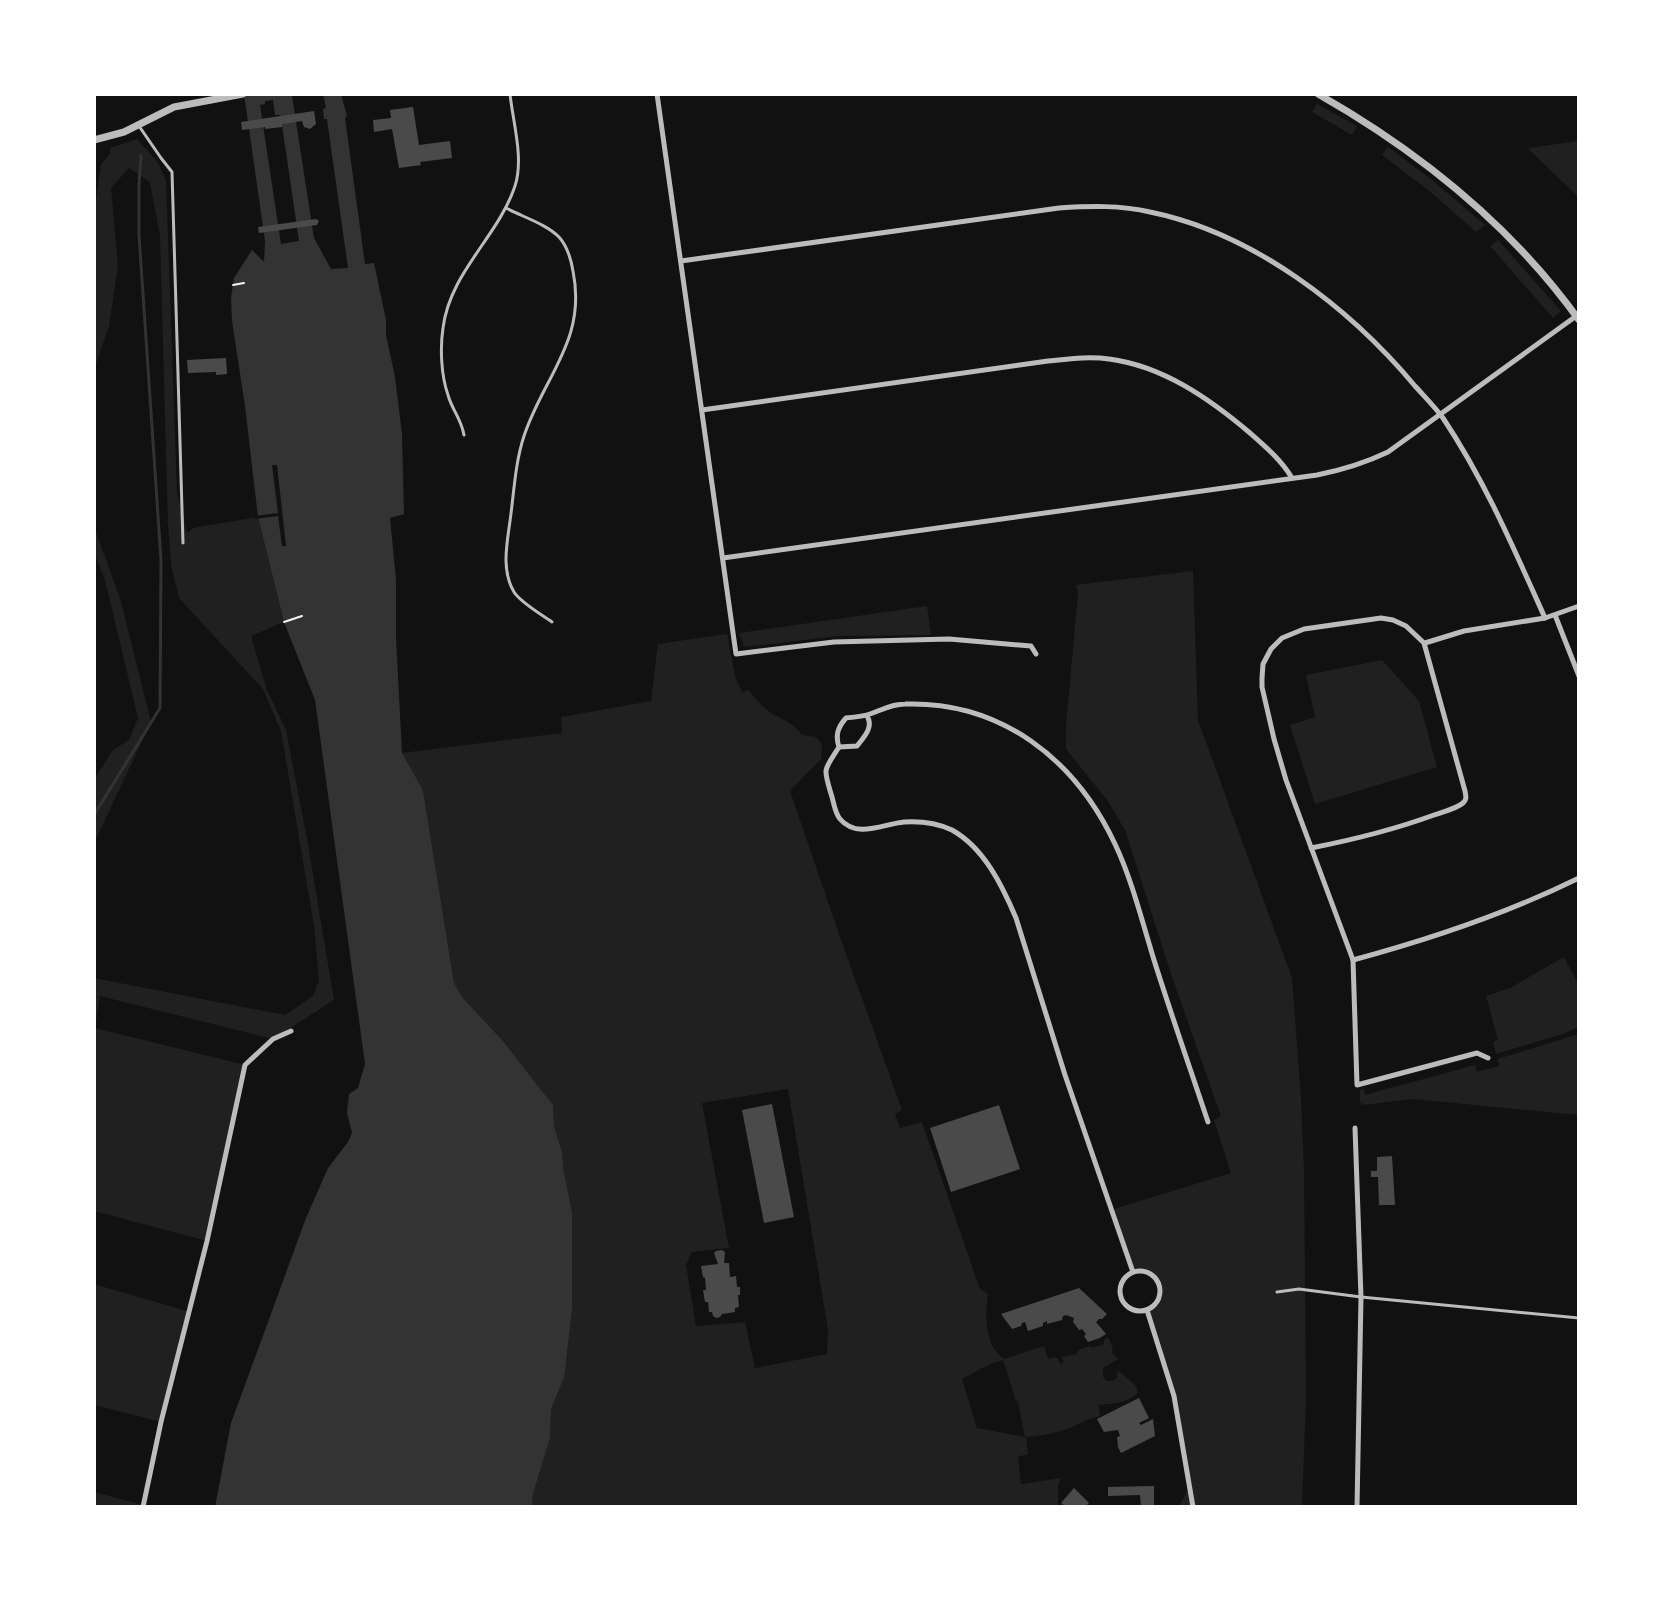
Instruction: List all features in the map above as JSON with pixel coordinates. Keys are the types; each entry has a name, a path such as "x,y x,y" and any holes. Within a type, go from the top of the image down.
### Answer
{"street":[{"path":"94,140 124,132 174,107 243,94"},
{"path":"657,94 736,654 834,642 949,639 1031,646 1036,654"},
{"path":"723,558 1330,473 1388,452 1578,316 1525,253 1458,189 1376,127 1318,94"},
{"path":"681,261 1059,208 1103,207 1149,211 1219,234 1249,248 1300,280 1344,314 1388,354 1441,415 1500,517 1545,618"},
{"path":"702,410 1048,361 1086,357 1111,359 1149,369 1222,409 1273,453 1292,478"},
{"path":"1424,643 1464,631 1545,618 1579,606"},
{"path":"1555,615 1579,676"},
{"path":"1311,848 1412,823 1464,802 1465,791 1424,643 1406,626 1393,620 1381,618 1293,632 1271,649 1263,664 1262,687 1286,780 1311,848 1353,960 1357,1085 1477,1053 1488,1058"},
{"path":"839,747 838,727 846,718 867,716 901,704 930,705 971,713 1009,726 1071,775 1116,845 1208,1122"},
{"path":"867,716 869,729 857,746 839,747 825,769 837,816 853,829 868,830 902,822 924,821 950,830 967,840 996,876 1016,918 1065,1075 1133,1272"},
{"path":"1353,960 1466,926 1579,878"},
{"path":"143,1507 207,1241 245,1065 273,1039 291,1031"},
{"path":"1355,1128 1361,1297 1357,1507"},
{"path":"1145,1271 1159,1284 1157,1302 1147,1310 1134,1310 1123,1301 1122,1281 1133,1272 1145,1271"},
{"path":"1147,1310 1174,1396 1193,1507"}],"lane":[{"path":"464,435 461,421 448,396 444,373 442,344 446,309 452,291 506,208 517,176 518,153 510,94"},
{"path":"139,124 172,172 183,543"},
{"path":"506,208 560,238 568,251 575,278 575,321 567,346 524,437 506,551 507,576 515,595 552,622"},
{"path":"1277,1292 1299,1289 1579,1318"}],"path":[{"path":"233,285 244,283"},
{"path":"284,622 302,616"}],"shaded area":[{"path":"244,94 292,96 314,238 331,269 348,268 327,119 324,119 323,109 326,108 323,94 341,94 347,116 365,264 374,263 386,320 402,434 404,514 390,518 396,580 402,753 423,790 454,983 463,998 503,1041 553,1105 554,1126 562,1151 572,1213 572,1309 564,1378 551,1409 550,1438 532,1507 215,1507 231,1423 306,1218 328,1168 352,1133 347,1113 349,1094 358,1088 365,1064 315,700 284,622 258,517 232,321 234,278 252,250 264,262 265,241","holes":["273,100 275,115 281,118 299,241 281,244 260,105"]},
{"path":"1317,104 1357,126 1352,135 1312,112"},
{"path":"137,139 157,161 166,180 177,493 187,533 193,528 258,517 284,622 251,636 267,690 286,730 334,1000 273,1039 100,996 95,1028 245,1065 207,1241 94,1211 94,978 285,1015 313,996 319,981 314,926 281,731 263,689 179,598 171,565 160,236 150,182 129,168 111,188 118,266 109,326 94,370 94,215 101,164 110,154 110,148"},
{"path":"1579,141 1579,198 1528,148"},
{"path":"1388,147 1485,225 1476,232 1382,155"},
{"path":"1498,240 1561,311 1553,318 1490,246"},
{"path":"94,527 120,598 151,722 94,843 94,780 112,751 129,740 138,718 105,580 94,553"},
{"path":"1193,571 1198,720 1292,978 1304,1170 1306,1398 1302,1507 1179,1507 1189,1487 1178,1418 1147,1310 1154,1304 1160,1290 1155,1278 1149,1274 1133,1272 1111,1210 1231,1173 1214,1120 1221,1116 1125,830 1107,800 1066,749 1078,593 1076,585"},
{"path":"927,606 931,635 838,636 744,647 739,633"},
{"path":"727,634 735,676 742,692 749,690 767,710 793,725 802,735 816,737 822,744 821,759 790,791 902,1110 895,1114 900,1128 922,1122 980,1289 988,1294 986,1321 989,1338 997,1353 1004,1359 1044,1346 1048,1359 1057,1357 1060,1364 1064,1362 1061,1357 1104,1344 1108,1337 1112,1352 1118,1359 1103,1368 1103,1377 1112,1381 1119,1371 1136,1386 1138,1393 1128,1399 1099,1405 1100,1416 1063,1431 1026,1437 1028,1455 1018,1456 1021,1484 1061,1478 1058,1507 532,1507 550,1438 551,1409 564,1378 562,1151 554,1126 553,1105 503,1041 463,998 454,983 423,790 402,753 562,733 561,717 651,701 658,644","holes":["788,1089 828,1330 827,1354 755,1368 745,1322 696,1326 686,1265 692,1252 729,1248 702,1103","1003,1360 1018,1402 1025,1437 977,1428 962,1379"]},
{"path":"1382,660 1419,701 1437,767 1315,804 1290,725 1315,717 1306,675"},
{"path":"1564,957 1579,986 1579,1027 1496,1054 1493,1042 1498,1040 1486,996 1510,988"},
{"path":"1579,1034 1579,1115 1413,1099 1363,1105 1360,1102 1360,1090 1364,1089 1365,1095 1475,1065 1477,1072 1499,1066 1498,1059"},
{"path":"94,1284 190,1312 161,1422 94,1405"},
{"path":"94,1492 143,1505 143,1507 94,1507"}],"pier":[{"path":"272,465 277,465 286,546 282,546 278,516 254,517 278,513"}],"building":[{"path":"413,107 419,145 450,141 452,158 399,168 392,129 374,132 373,120 391,118 390,110"},
{"path":"314,111 316,124 310,129 304,127 302,121 282,124 282,127 242,130 241,122"},
{"path":"319,221 317,225 259,233 258,227"},
{"path":"226,358 227,374 188,373 187,360"},
{"path":"772,1104 794,1217 764,1223 742,1110"},
{"path":"999,1105 1020,1169 951,1192 930,1128"},
{"path":"1392,1156 1395,1205 1379,1205 1378,1177 1371,1177 1371,1171 1377,1171 1377,1157"},
{"path":"725,1252 724,1263 729,1263 730,1277 736,1276 737,1287 740,1287 739,1307 735,1308 735,1312 716,1318 709,1312 708,1302 705,1302 705,1278 701,1266 718,1264 714,1253"},
{"path":"1079,1288 1107,1314 1096,1322 1106,1334 1100,1338 1088,1342 1084,1336 1086,1334 1073,1322 1074,1318 1066,1315 1062,1320 1047,1324 1047,1321 1043,1326 1028,1331 1025,1322 1012,1329 1001,1314"},
{"path":"1139,1398 1149,1418 1139,1423 1141,1425 1153,1419 1155,1436 1121,1453 1118,1430 1104,1432 1097,1419"},
{"path":"1154,1486 1154,1507 1141,1507 1140,1495 1108,1496 1108,1487"},
{"path":"1074,1488 1089,1503 1085,1507 1066,1507 1061,1503"}],"waterway":[{"path":"94,815 160,708 161,560 139,235 141,155"}]}
